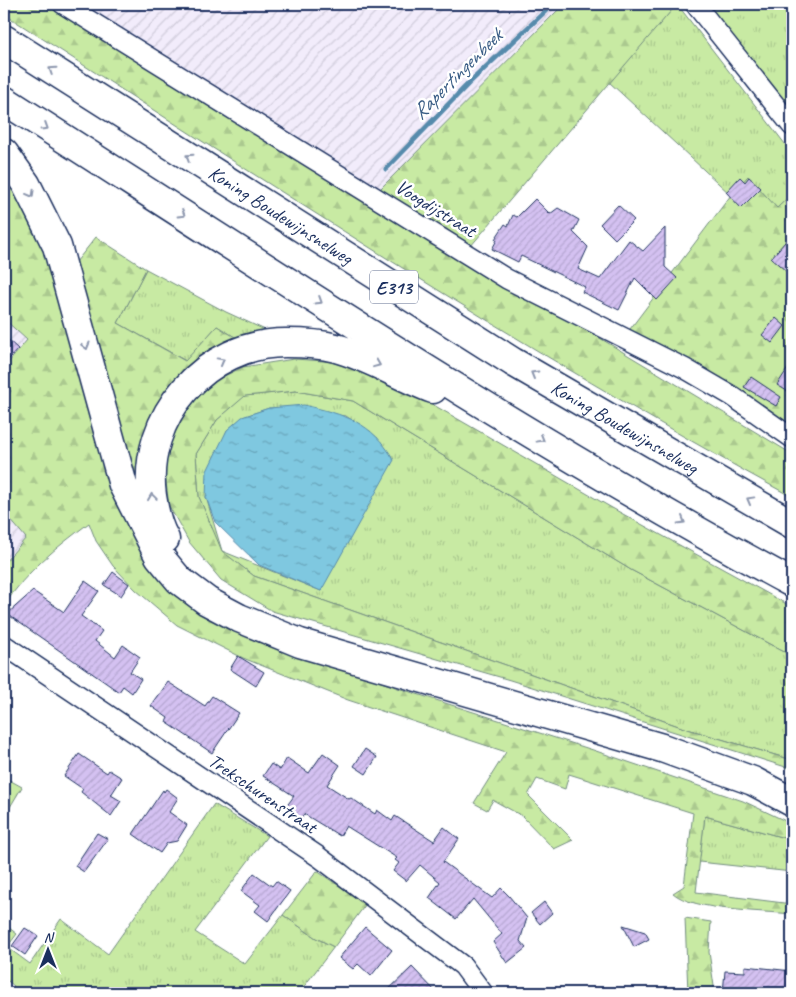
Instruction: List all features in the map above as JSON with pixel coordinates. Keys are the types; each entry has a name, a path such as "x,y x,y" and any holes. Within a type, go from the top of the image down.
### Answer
{"highway":[{"name":"Koning Boudewijnsnelweg","path":"4,39 513,362 792,524"},
{"name":"E313","path":"4,100 499,414 730,550 792,583"},
{"path":"4,153 26,184 57,246 67,275 123,485 159,556 180,580 207,601 239,618 300,643 662,748 754,781 792,802"},
{"path":"239,618 202,586 174,554 163,536 154,508 150,484 152,450 166,416 184,389 208,368 232,355 256,346 285,343 335,347 385,367 419,384 499,414"},
{"path":"754,781 792,783"},
{"path":"754,781 792,813"}],"street":[{"name":"Voogdijstraat","path":"63,4 507,279 692,372 732,396 792,438"},
{"path":"695,4 792,126"},
{"name":"Trekschurenstraat","path":"4,645 318,857 463,966 483,993"}],"shaded area":[{"path":"79,4 564,4 377,192"},
{"path":"4,319 27,340 4,368"},
{"path":"4,512 27,538 4,563"}],"green space":[{"path":"4,4 46,4 792,454 792,497 591,383 394,263 4,14"},
{"path":"564,4 677,4 470,247 377,192"},
{"path":"677,4 792,153 792,194 777,208 731,195 609,82"},
{"path":"707,4 792,4 792,113"},
{"path":"4,173 49,253 149,555 271,642 398,688 593,750 743,801 792,824 792,840 705,816 696,892 792,904 792,914 712,907 683,899 673,893 684,886 693,813 569,774 565,789 537,779 528,795 573,840 554,849 522,816 493,800 487,810 474,803 506,752 348,700 243,658 177,625 136,590 113,566 96,541 89,523 53,551 32,571 4,606 4,563 26,538 4,512 4,467 7,463 4,459 4,400 11,391 4,383 4,368 27,340 4,319"},
{"path":"748,176 777,208 792,194 792,434 624,337 731,195"},
{"path":"96,237 146,269 118,323 185,361 217,326 243,342 198,364 140,499 72,267"},
{"path":"146,269 226,312 276,335 243,342 217,326 186,361 118,323"},
{"path":"294,359 339,362 411,392 612,508 792,607 792,656 631,570 353,401 296,391 245,396 217,420 196,454 199,497 222,551 254,576 684,728 792,760 792,769 510,680 272,611 221,580 189,542 169,506 164,467 171,435 191,401 214,381 243,367"},
{"path":"296,391 353,401 631,570 792,656 792,760 684,728 254,576 221,551 199,497 196,454 217,420 244,396","holes":["269,408 346,416 378,438 321,591 222,551 206,497 227,430 243,417"]},
{"path":"4,777 22,787 4,817"},
{"path":"214,804 267,836 195,932 245,964 283,915 316,938 334,947 299,993 9,993 14,986 4,978 4,924 17,934 7,947 30,964 61,919 108,954"},
{"path":"705,816 792,840 792,872 699,862"},
{"path":"317,871 366,904 334,947 316,938 283,915"},
{"path":"685,918 711,922 709,952 715,993 688,993"}],"water":[{"path":"304,405 332,412 366,428 376,436 394,460 321,591 259,565 215,522 206,497 207,471 227,430 242,417 269,408"}],"building":[{"path":"740,177 745,182 749,177 761,188 741,208 726,192"},
{"path":"535,199 550,214 558,208 579,220 573,232 588,247 578,269 600,279 629,240 643,251 665,228 665,267 677,278 657,300 635,278 619,310 582,292 585,287 521,256 518,262 492,249 497,240 495,239 505,224 508,226 513,215 517,217"},
{"path":"618,205 634,220 615,239 600,224"},
{"path":"792,234 792,264 786,271 771,258"},
{"path":"776,318 785,326 772,343 762,335"},
{"path":"4,336 18,349 4,365"},
{"path":"792,362 792,394 777,385"},
{"path":"751,377 781,397 776,406 744,387"},
{"path":"113,572 129,584 121,596 104,585"},
{"path":"85,581 99,591 81,616 102,631 95,641 115,657 123,645 140,657 130,672 141,679 132,693 123,686 119,692 7,614 33,591 64,612"},
{"path":"238,656 264,672 256,686 230,669"},
{"path":"168,682 205,706 212,696 239,713 212,753 166,722 168,718 151,706"},
{"path":"365,749 377,757 366,774 354,766"},
{"path":"323,753 340,765 327,785 349,799 351,798 375,814 377,810 392,821 395,816 434,841 444,827 459,839 443,862 492,898 501,888 509,896 527,918 520,941 526,948 507,963 493,942 502,934 473,899 456,919 429,898 440,882 420,865 406,881 393,871 399,863 395,860 397,858 346,826 340,836 304,814 299,821 283,811 294,796 263,776 271,764 280,770 287,758 309,773"},
{"path":"79,754 107,773 109,770 122,778 111,795 121,801 111,816 81,792 83,789 64,776"},
{"path":"166,789 178,798 169,812 187,825 177,841 167,843 160,853 133,834 163,790 164,792"},
{"path":"97,833 108,839 84,872 75,866"},
{"path":"254,873 272,886 276,881 290,891 268,921 255,911 260,905 241,891"},
{"path":"544,902 552,913 540,924 531,913"},
{"path":"623,925 645,932 649,939 634,947"},
{"path":"365,927 392,950 371,976 358,964 353,969 339,958"},
{"path":"25,928 38,936 25,955 12,946"},
{"path":"745,966 792,971 792,993 723,993 725,971 745,972"},
{"path":"412,967 437,993 385,993"}],"waterway":[{"name":"Rapertingenbeek","path":"386,169 469,83 553,4"}]}
